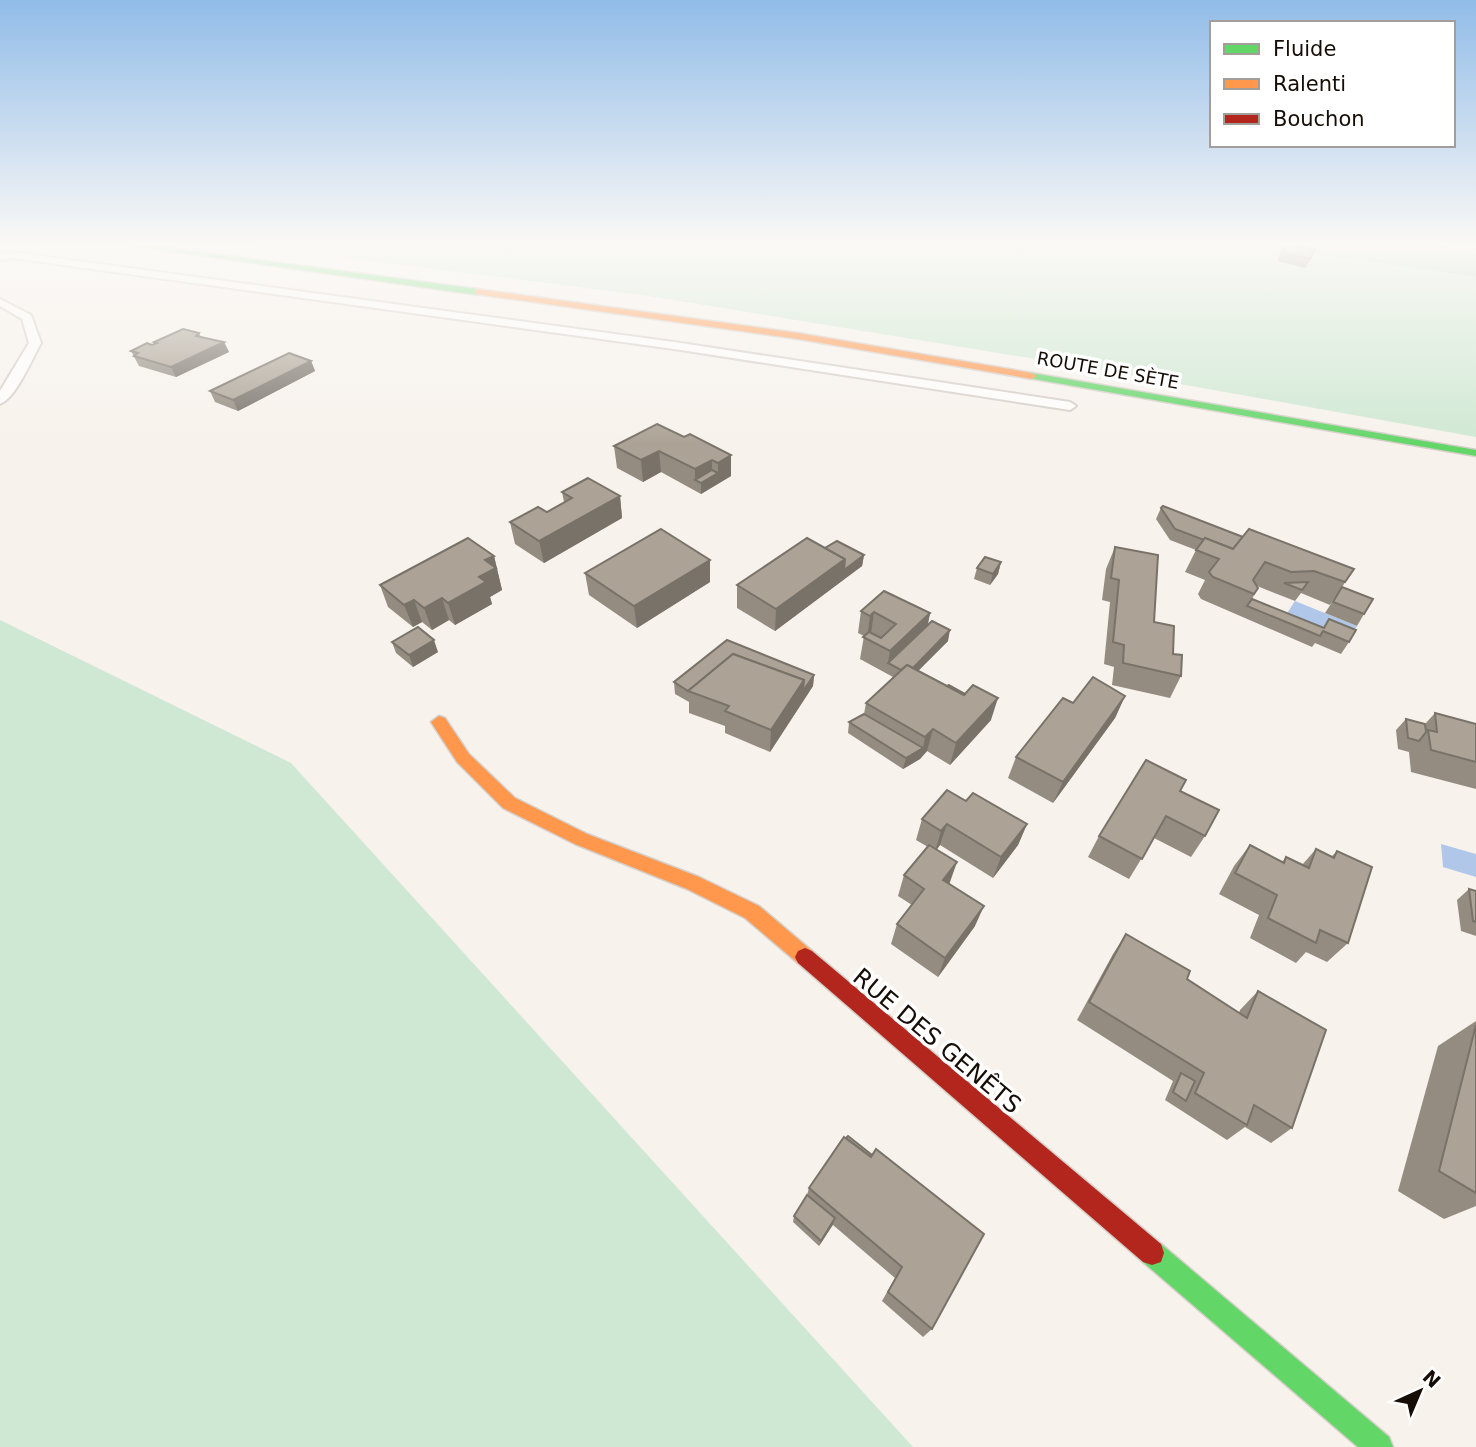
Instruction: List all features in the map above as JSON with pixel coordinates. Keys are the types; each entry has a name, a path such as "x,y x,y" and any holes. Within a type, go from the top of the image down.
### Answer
{"main road":[{"name":"ROUTE DE SÈTE","path":"604,310 798,336 1476,453"},
{"name":"RUE DES GENÊTS","path":"439,722 463,758 509,803 580,839 693,883 752,912 1378,1447"}],"lane":[{"path":"0,400 13,383 35,343 27,317 14,310"},
{"path":"409,310 1070,406"}],"green space":[{"path":"732,310 1476,310 1476,437 1097,369"},
{"path":"0,620 291,763 913,1447 0,1447"}],"water":[{"path":"1295,601 1357,626 1348,641 1286,615"},
{"path":"1441,844 1476,854 1476,877 1443,867"}],"building":[{"path":"183,329 199,333 196,336 224,342 171,367 134,356 138,353 131,351 147,343 157,343 154,342"},
{"path":"289,353 311,361 233,400 210,391"},
{"path":"657,424 684,437 690,434 731,455 718,463 712,460 695,469 659,451 641,460 614,446"},
{"path":"712,470 718,473 701,483 695,480"},
{"path":"588,478 620,496 539,541 510,522 538,507 547,512 572,498 562,492"},
{"path":"1163,506 1243,537 1233,549 1175,529 1161,508"},
{"path":"661,529 710,560 634,606 585,573"},
{"path":"1249,529 1354,569 1345,582 1314,571 1291,572 1265,562 1253,580 1258,588 1254,594 1213,577 1209,572 1219,559 1196,550 1205,538 1233,549"},
{"path":"468,538 494,556 485,560 496,568 479,577 486,582 448,603 442,598 424,608 414,600 404,605 380,585"},
{"path":"807,538 845,559 776,609 737,585"},
{"path":"837,541 864,555 844,570 845,559 825,548"},
{"path":"1115,547 1158,555 1154,622 1174,626 1173,654 1182,655 1181,676 1123,663 1124,645 1113,642 1119,580 1111,578"},
{"path":"985,557 1001,562 993,574 977,568"},
{"path":"1308,582 1302,590 1284,583"},
{"path":"1342,587 1373,599 1364,614 1333,602"},
{"path":"884,591 930,613 890,651 863,637 869,632 881,638 896,624 874,612 870,616 861,611"},
{"path":"1252,599 1324,628 1329,619 1356,630 1349,642 1323,631 1320,636 1247,606"},
{"path":"932,621 950,630 913,668 907,665 901,670 888,663"},
{"path":"418,627 434,640 409,655 392,642"},
{"path":"727,640 814,675 803,691 804,680 733,654 688,691 674,682"},
{"path":"733,654 804,680 771,730 725,711 729,706 688,691"},
{"path":"907,665 964,695 973,685 998,698 956,743 933,729 925,737 866,703"},
{"path":"1093,677 1125,696 1063,782 1016,757 1063,698 1073,703"},
{"path":"1435,713 1476,724 1476,762 1431,750 1428,730 1437,732"},
{"path":"864,714 923,748 906,758 849,722"},
{"path":"1406,719 1425,724 1426,732 1419,741 1408,738"},
{"path":"1146,760 1186,780 1180,791 1219,810 1205,836 1166,816 1142,859 1099,836"},
{"path":"947,790 966,801 973,793 1027,824 1001,857 947,824 941,831 922,819"},
{"path":"929,845 957,862 943,880 984,906 945,958 897,924 924,889 904,875"},
{"path":"1250,845 1284,863 1286,857 1309,868 1316,849 1334,858 1337,851 1372,867 1348,943 1320,930 1316,943 1268,918 1277,895 1235,873"},
{"path":"1469,889 1476,891 1476,922 1473,921"},
{"path":"1126,934 1190,971 1187,979 1247,1018 1258,991 1326,1030 1292,1128 1254,1105 1247,1125 1195,1093 1204,1073 1089,1002"},
{"path":"1476,1025 1476,1193 1439,1171"},
{"path":"1181,1073 1195,1081 1186,1101 1173,1092"},
{"path":"848,1136 872,1155 871,1157 846,1138"},
{"path":"844,1137 871,1157 876,1149 984,1234 932,1329 888,1292 902,1267 809,1188"},
{"path":"807,1195 835,1218 821,1241 794,1216"}],"traffic: fast":[{"path":"1032,376 1476,453"},
{"path":"1152,1253 1379,1447"}],"traffic: slow":[{"path":"605,310 798,336 1032,376"},
{"path":"439,722 463,758 509,803 581,839 693,883 752,912 805,957"}],"traffic: jam":[{"path":"805,957 1152,1253"}]}
